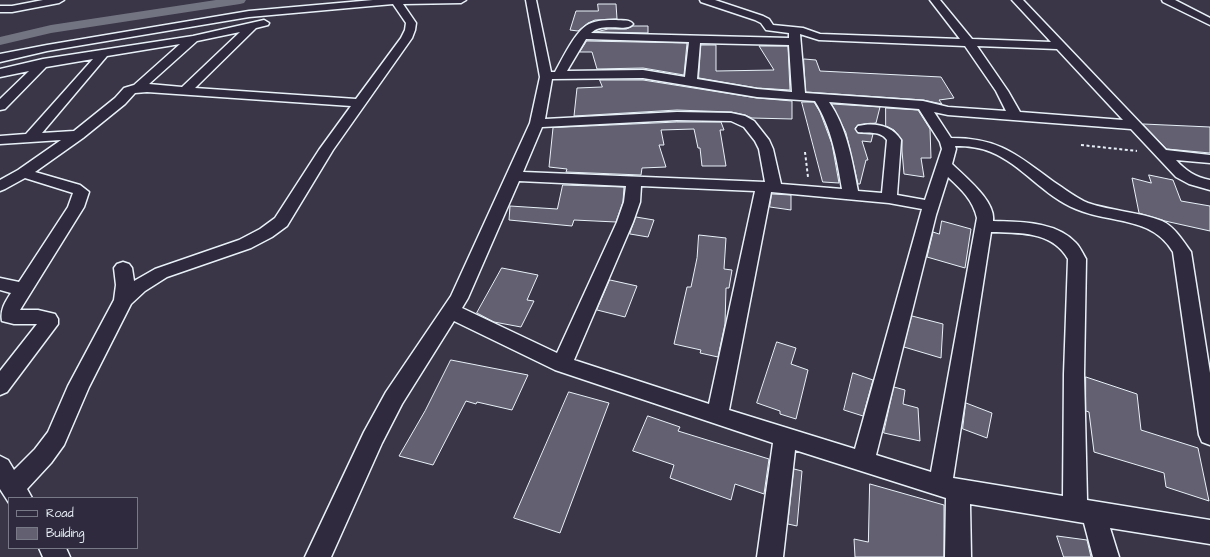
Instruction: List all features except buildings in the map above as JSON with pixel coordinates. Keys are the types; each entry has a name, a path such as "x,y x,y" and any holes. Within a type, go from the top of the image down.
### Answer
{"street":[{"path":"0,9 12,9 57,0"},
{"path":"0,58 47,48 249,14 396,1 461,0"},
{"path":"531,0 553,76"},
{"path":"705,0 764,20 770,28 794,36"},
{"path":"935,0 968,42 1002,91 1015,116"},
{"path":"1017,0 1062,46 1162,154 1187,177 1194,181 1210,185"},
{"path":"1167,0 1210,22"},
{"path":"123,300 139,286 161,273 245,244 266,233 281,222 326,150 406,38 410,30 411,23 396,1"},
{"path":"0,73 43,63 192,39 378,3"},
{"path":"0,16 6,14 12,9"},
{"path":"318,557 372,439 394,398 459,298 537,123 553,76 583,36 591,28 597,25 628,24"},
{"path":"185,91 253,26"},
{"path":"583,36 696,40 794,36 808,32 819,37 1062,46"},
{"path":"794,36 798,96"},
{"path":"138,88 192,39"},
{"path":"691,82 696,40"},
{"path":"30,138 104,53"},
{"path":"0,106 43,63"},
{"path":"553,76 643,74 740,91 923,105 948,111 1135,125"},
{"path":"0,186 23,173 78,135 120,101 128,91 138,88 314,98 360,103"},
{"path":"820,97 832,115 841,144 851,195"},
{"path":"863,461 931,206 945,166 949,149 947,142 923,105"},
{"path":"537,123 677,116 740,119 749,124 762,140 766,149 769,187 717,416"},
{"path":"864,129 887,131 892,134 894,140 889,198"},
{"path":"0,140 78,135"},
{"path":"947,142 971,142 984,144 997,149 1012,158 1058,192 1082,206 1156,225 1175,239 1182,252 1210,435"},
{"path":"1162,154 1210,159"},
{"path":"945,166 979,200 983,208 985,218 949,488 958,557"},
{"path":"0,386 48,324 48,319 41,317 9,316 8,313 76,207 81,192 75,188 23,173"},
{"path":"513,176 769,187 889,198 931,206"},
{"path":"562,364 625,222 632,202 634,182"},
{"path":"983,226 1043,231 1065,240 1074,250 1077,259 1074,374 1085,513 1106,557"},
{"path":"0,467 16,493 56,438 79,386 123,300 125,285 123,268"},
{"path":"0,284 22,289"},
{"path":"450,311 562,364 785,438 949,488 1085,513 1210,532"},
{"path":"770,557 785,438"}],"path":[{"path":"1081,145 1162,154"},
{"path":"805,152 809,191"}],"waterway":[{"path":"0,41 51,29 240,0"}]}
